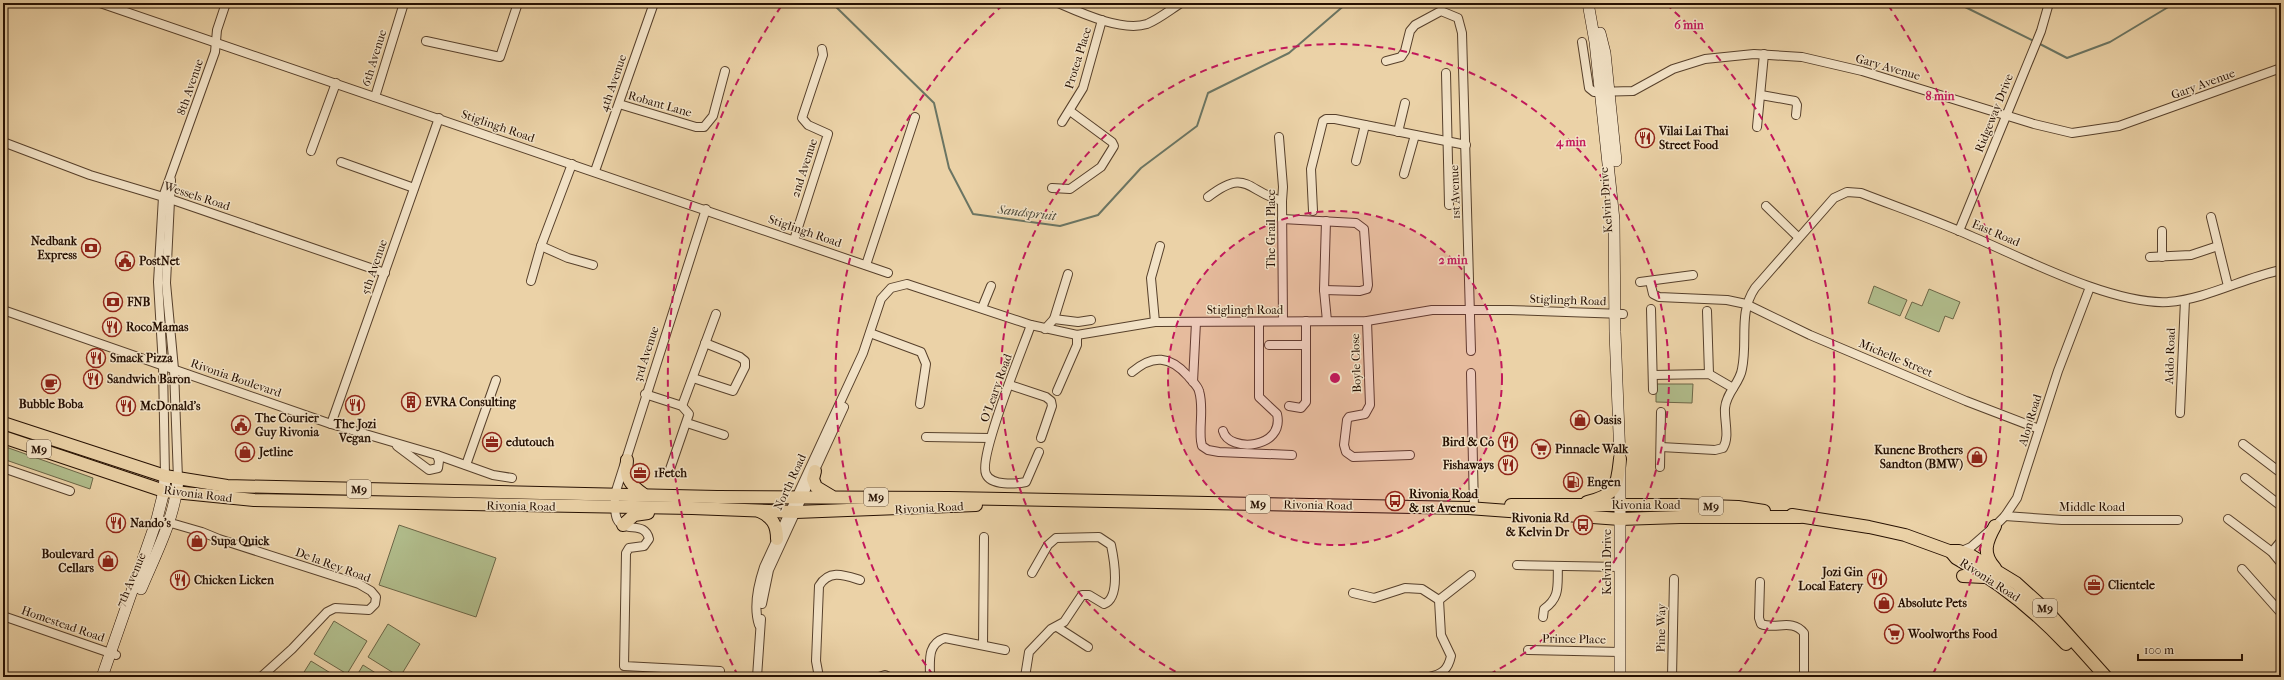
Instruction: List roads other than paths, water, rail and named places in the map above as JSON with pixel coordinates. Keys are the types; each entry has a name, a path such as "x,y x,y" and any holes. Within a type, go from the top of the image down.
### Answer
{"main road":[{"name":"Kelvin Drive","path":"1589,3 1605,93 1619,313 1617,351 1620,459 1620,677"},
{"name":"Rivonia Road","path":"3,423 166,476 228,486 643,494 717,497 1049,500 1472,508 1573,505 1738,507 1863,526 1905,535 1962,554 1994,575 2012,593 2041,617 2096,677"},
{"name":"Rivonia Road","path":"3,437 164,491 259,500 692,508 792,512 919,508 1049,500"},
{"path":"1573,505 1598,499 1612,492 1617,482 1620,459"},
{"path":"627,460 628,479 633,487 643,494"},
{"path":"816,470 813,479 816,487 835,497"},
{"name":"7th Avenue","path":"107,677 113,654 157,519 166,476"},
{"name":"7th Avenue","path":"102,677 169,523 177,493 178,479"},
{"path":"623,525 629,518 639,513 681,513 692,508"},
{"name":"Rivonia Road","path":"1472,508 1620,520 1680,517 1800,517"},
{"path":"758,511 767,515 775,524 777,539"},
{"path":"1963,576 1994,575 1985,550 1995,526"},
{"name":"Rivonia Road","path":"1994,575 2016,582 2046,610 2106,677"}],"street":[{"name":"Stiglingh Road","path":"100,3 888,272"},
{"name":"8th Avenue","path":"166,198 171,177 214,52 217,30 226,3"},
{"name":"6th Avenue","path":"375,97 404,3"},
{"path":"426,41 500,57 518,3"},
{"name":"4th Avenue","path":"595,171 654,3"},
{"path":"1058,3 1102,20 1130,26 1146,24 1181,3"},
{"name":"Ridgeway Drive","path":"1959,231 2005,115 2041,31 2049,3"},
{"name":"1st Avenue","path":"1386,61 1401,57 1405,51 1410,31 1424,19 1438,11 1445,12 1458,18 1462,33 1471,350"},
{"name":"Protea Place","path":"1062,122 1083,88 1102,20"},
{"path":"1582,42 1589,88 1591,91 1605,93"},
{"name":"2nd Avenue","path":"794,240 828,134 808,125 802,118 823,55 822,48"},
{"name":"Gary Avenue","path":"1605,93 1633,91 1674,69 1691,63 1739,54 1802,57 1862,70 2034,124 2072,133 2119,126 2281,68"},
{"path":"1757,127 1764,54"},
{"name":"Robant Lane","path":"619,104 696,127 704,127 713,116 725,71"},
{"path":"1446,73 1448,205"},
{"path":"311,151 336,83"},
{"path":"1761,95 1795,101 1797,108 1796,115"},
{"path":"1398,132 1405,104"},
{"path":"1052,188 1070,189 1101,167 1114,146 1112,142 1070,110"},
{"path":"866,264 915,116"},
{"name":"5th Avenue","path":"331,424 439,118"},
{"path":"1313,212 1311,169 1323,121 1330,118 1466,145"},
{"path":"1356,161 1365,125"},
{"path":"1404,174 1415,135"},
{"name":"The Grail Place","path":"1280,137 1283,187 1283,321"},
{"name":"Wessels Road","path":"3,142 90,175 166,198 385,273"},
{"path":"341,162 414,188"},
{"path":"531,281 541,246 572,164"},
{"path":"1208,197 1224,187 1236,182 1244,182 1273,198 1282,201"},
{"name":"East Road","path":"1746,304 1755,288 1798,237 1834,198 1840,194 1854,192 1959,231 2090,287 2150,302 2185,300 2281,270"},
{"path":"166,198 158,282 163,366 166,476"},
{"path":"166,198 166,283 174,369 178,479"},
{"path":"1766,206 1798,237"},
{"name":"3rd Avenue","path":"615,507 615,494 706,210"},
{"path":"2211,217 2228,286"},
{"path":"1282,219 1356,223 1364,230 1368,285 1364,291 1324,290"},
{"path":"1326,221 1324,290 1327,321"},
{"path":"2162,231 2162,256"},
{"path":"541,246 568,258 593,265"},
{"path":"1155,322 1151,278 1160,246"},
{"path":"2150,257 2191,255 2218,246"},
{"path":"1045,329 1054,319 1068,274"},
{"path":"1640,282 1693,275"},
{"name":"Michelle Street","path":"1650,281 1652,294 1659,297 1727,300 1746,304 1810,335 1966,401 2039,429"},
{"path":"158,282 166,283"},
{"name":"Stiglingh Road","path":"881,299 891,288 907,284 1030,325 1077,335 1155,322 1367,321 1432,310 1619,313"},
{"path":"982,308 990,286"},
{"name":"Alon Road","path":"1962,554 2005,516 2020,491 2039,429 2090,287"},
{"name":"North Road","path":"757,677 759,625 763,592 769,570 792,512 863,354 881,299"},
{"name":"Addo Road","path":"2180,413 2185,300"},
{"path":"1661,447 1715,450 1723,448 1726,439 1726,405 1743,367 1744,318 1746,304"},
{"path":"1651,309 1653,390"},
{"name":"Rivonia Boulevard","path":"3,310 331,424 437,455 493,475 512,478"},
{"path":"1707,310 1709,374"},
{"path":"682,406 716,314"},
{"path":"1054,319 1078,322 1091,320"},
{"path":"1289,406 1301,408 1306,402 1306,321"},
{"name":"Boyle Close","path":"1367,321 1370,405 1365,414 1349,417 1347,420 1344,445 1347,454 1355,457 1410,455"},
{"path":"1193,382 1196,322"},
{"path":"1223,431 1225,437 1230,441 1259,443 1269,439 1276,430 1277,414 1259,397 1259,322"},
{"name":"O'Leary Road","path":"1030,325 990,438 985,459 986,474 990,480 1021,483 1028,480 1039,452"},
{"path":"870,333 921,352 926,364 920,404"},
{"path":"1057,391 1077,345 1077,335"},
{"path":"693,378 733,391 745,367 745,361 740,356 705,343"},
{"path":"1269,345 1306,345"},
{"name":"North Road","path":"799,497 816,470 861,367 863,354"},
{"path":"1132,372 1146,362 1169,360 1180,367 1199,390 1200,436 1202,446 1215,452 1292,455"},
{"path":"1471,374 1472,508"},
{"path":"1653,375 1709,374 1733,388"},
{"path":"466,465 496,380"},
{"path":"1010,385 1046,397 1051,401 1052,406 1041,438"},
{"path":"646,394 682,406 689,414 669,472"},
{"path":"1660,466 1661,412"},
{"path":"687,423 724,435"},
{"path":"926,437 990,438"},
{"name":"Rivonia Boulevard","path":"394,443 428,470 438,468 439,461 437,455"},
{"path":"2243,444 2281,472"},
{"path":"3,468 70,491"},
{"path":"2245,478 2281,506"},
{"path":"615,507 618,520 623,525 646,530 649,539 644,546 629,548 626,553 624,666 720,671"},
{"name":"North Road","path":"759,625 756,610 759,583 777,539 792,512"},
{"name":"Middle Road","path":"2005,516 2062,520 2178,520"},
{"name":"De la Rey Road","path":"157,519 202,532 219,539 359,584 371,591 376,597 375,604 370,610 340,608 327,612 292,649 261,677"},
{"path":"2228,519 2272,552 2281,563"},
{"path":"983,645 984,537"},
{"path":"1025,677 1029,652 1051,629 1064,622 1082,595 1090,595 1104,604 1114,594 1115,579 1111,545 1099,537 1056,538 1048,546 1032,573"},
{"path":"2272,552 2281,541"},
{"path":"1516,565 1620,567"},
{"path":"1543,616 1544,609 1553,603 1557,594 1558,566"},
{"path":"2242,569 2281,613"},
{"path":"819,677 816,661 819,586 827,577 832,575 842,575 860,580"},
{"path":"1439,600 1471,576"},
{"name":"Pine Way","path":"1672,677 1674,578"},
{"path":"1760,582 1759,618 1761,624 1791,625 1800,629 1804,633 1804,677"},
{"path":"1353,594 1374,598 1404,588 1422,588 1439,600"},
{"path":"1429,677 1446,670 1451,656 1441,635 1439,600"},
{"name":"Homestead Road","path":"3,616 113,654"},
{"path":"1057,626 1088,647"},
{"path":"930,677 932,647 939,640 945,638 956,638 1006,650"},
{"name":"Prince Place","path":"1528,650 1620,652"},
{"path":"879,677 885,675 890,677"}],"waterway":[{"name":"Sandspruit","path":"832,3 934,103 949,168 973,214 1060,226 1098,215 1141,168 1197,126 1208,93 1289,53 1347,3"},
{"name":"Sandspruit","path":"1957,3 2034,41"},
{"name":"Sandspruit","path":"2038,43 2067,58 2110,42 2175,3"}],"place":[{"name":"Vilai Lai Thai Street Food","path":"1645,138"},
{"name":"Nedbank Express","path":"91,248"},
{"name":"PostNet","path":"125,261"},
{"name":"FNB","path":"113,302"},
{"name":"RocoMamas","path":"112,327"},
{"name":"Smack Pizza","path":"96,358"},
{"name":"Sandwich Baron","path":"93,379"},
{"name":"Bubble Boba","path":"51,384"},
{"name":"EVRA Consulting","path":"411,402"},
{"name":"The Jozi Vegan","path":"355,405"},
{"name":"McDonald's","path":"126,406"},
{"name":"Oasis","path":"1580,420"},
{"name":"The Courier Guy Rivonia","path":"241,425"},
{"name":"edutouch","path":"492,442"},
{"name":"Bird & Co","path":"1508,442"},
{"name":"Pinnacle Walk","path":"1541,449"},
{"name":"Jetline","path":"245,452"},
{"name":"Kunene Brothers Sandton (BMW)","path":"1977,457"},
{"name":"Fishaways","path":"1508,465"},
{"name":"1Fetch","path":"640,473"},
{"name":"Engen","path":"1573,482"},
{"name":"Rivonia Road & 1st Avenue","path":"1395,501"},
{"name":"Nando's","path":"116,523"},
{"name":"Rivonia Rd & Kelvin Dr","path":"1583,525"},
{"name":"Supa Quick","path":"197,541"},
{"name":"Boulevard Cellars","path":"108,561"},
{"name":"Jozi Gin Local Eatery","path":"1877,579"},
{"name":"Chicken Licken","path":"180,580"},
{"name":"Clientele","path":"2094,585"},
{"name":"Absolute Pets","path":"1884,603"},
{"name":"Woolworths Food","path":"1894,634"}]}
